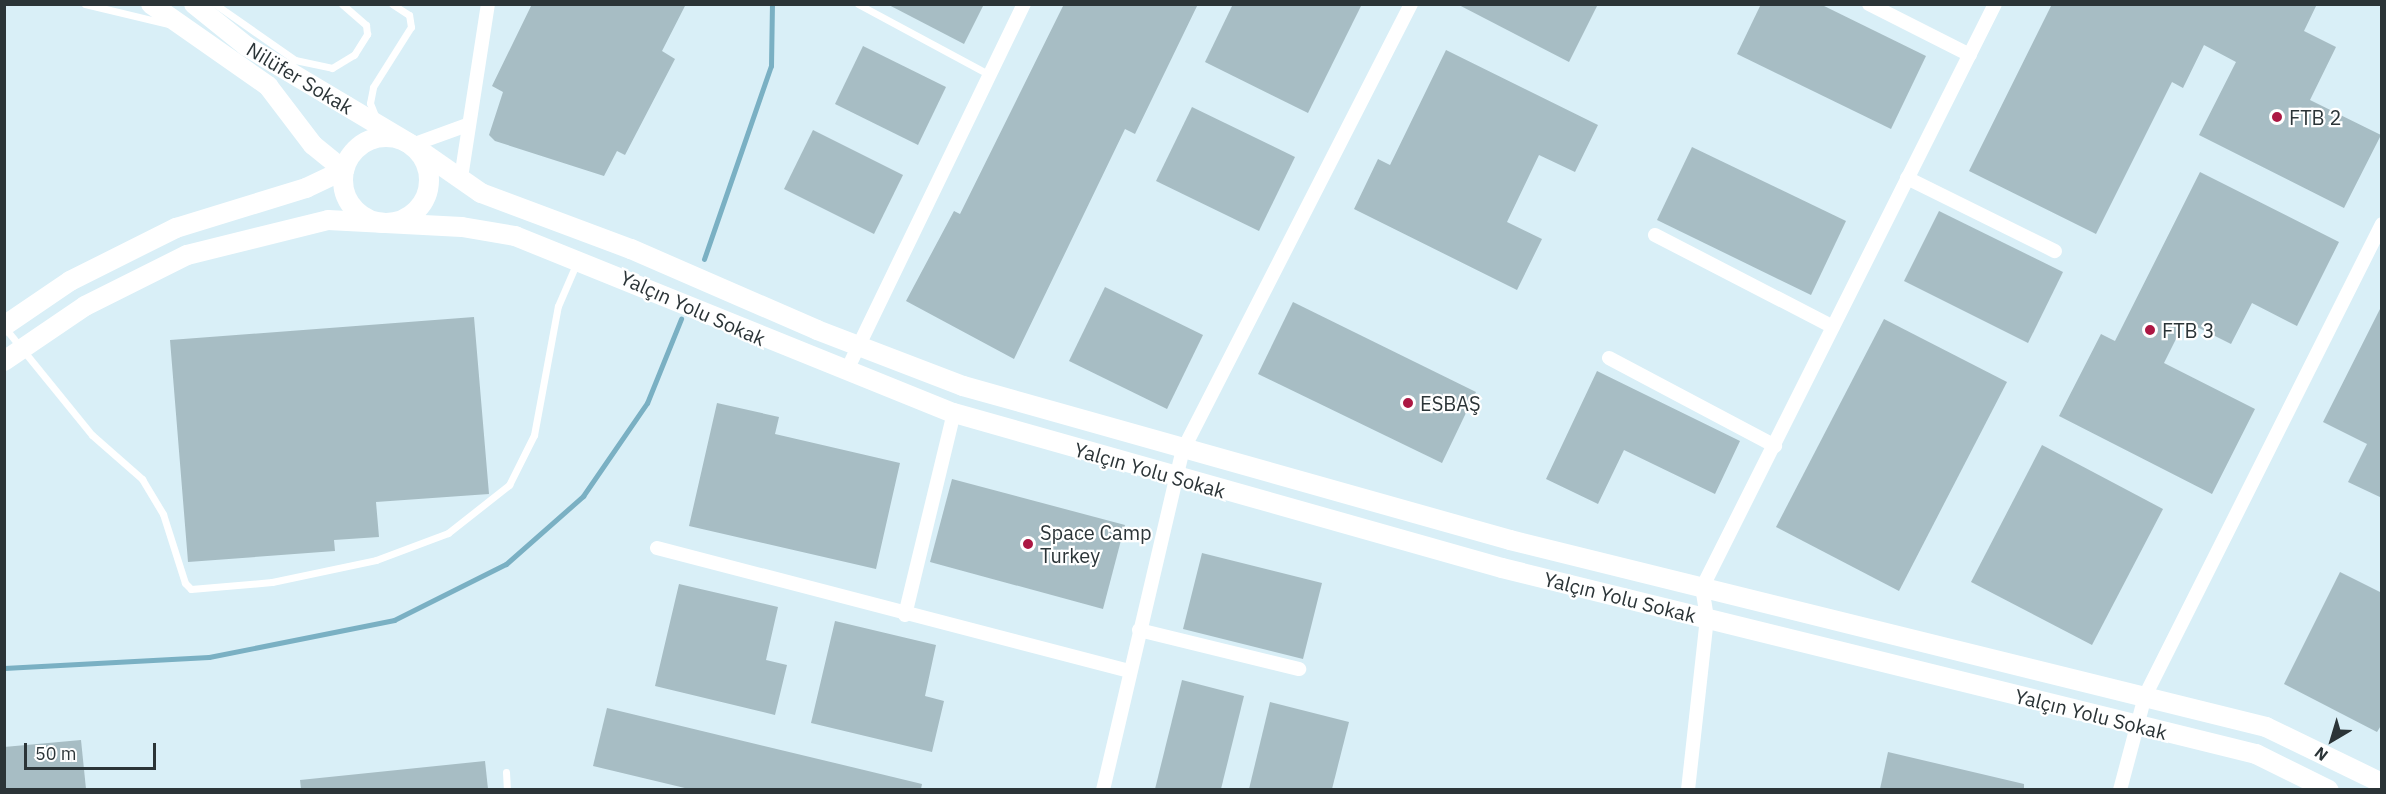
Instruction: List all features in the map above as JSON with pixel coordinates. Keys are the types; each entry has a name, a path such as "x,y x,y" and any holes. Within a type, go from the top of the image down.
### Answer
{"street":[{"name":"Nilüfer Sokak","path":"151,4 267,86 313,145 344,170"},
{"name":"Nilüfer Sokak","path":"194,4 246,46 412,145"},
{"path":"461,178 467,125 488,4"},
{"path":"846,372 856,345 1024,4"},
{"path":"1103,789 1129,670 1183,450 1411,4"},
{"path":"1869,4 1970,55"},
{"path":"1688,789 1707,618 1702,588 1995,4"},
{"path":"412,145 467,125"},
{"path":"371,139 399,139 412,145 427,168 426,196 407,217 380,222 355,210 347,198 344,170 349,157 371,139"},
{"name":"Yalçın Yolu Sokak","path":"412,145 481,193 631,249 856,345 963,386 1183,450 1702,588 2266,727 2382,783"},
{"path":"4,327 70,281 176,228 306,188 344,170"},
{"path":"1907,178 2055,251"},
{"name":"Yalçın Yolu Sokak","path":"4,361 85,306 187,255 328,220 462,227 515,236 846,372 954,413 1176,478 1502,568 2256,754 2329,789"},
{"path":"2120,789 2145,696 2382,224"},
{"path":"1655,235 1833,327"},
{"path":"1609,358 1775,446"},
{"path":"904,615 954,413"},
{"path":"657,548 904,615 1129,670"},
{"path":"1139,630 1299,669"}],"lane":[{"path":"85,4 185,28"},
{"path":"215,4 295,60 332,68 354,55 367,34 366,25 342,4"},
{"path":"379,126 370,103 373,87 411,27 409,15 392,4"},
{"path":"858,4 988,74"},
{"path":"4,327 92,435 142,479 163,514 185,583 191,589 272,582 376,560 448,533 509,485 534,435 558,306 578,260"},
{"path":"506,772 507,789"}],"building":[{"path":"532,4 686,4 662,51 675,59 625,155 617,151 604,176 495,141 489,135 503,92 492,86"},
{"path":"887,4 984,4 964,44"},
{"path":"1064,4 1198,4 1135,134 1125,129 1014,359 906,301 954,211 960,214"},
{"path":"1233,4 1362,4 1308,113 1205,62"},
{"path":"1457,4 1598,4 1569,62"},
{"path":"1761,4 1820,4 1926,56 1891,129 1737,54"},
{"path":"2052,4 2317,4 2304,31 2336,47 2310,100 2381,135 2344,208 2199,135 2236,62 2204,45 2183,88 2172,82 2096,234 1969,171"},
{"path":"863,46 946,87 918,145 835,104"},
{"path":"1446,50 1598,125 1575,172 1539,155 1507,222 1542,239 1517,290 1354,209 1378,159 1390,165"},
{"path":"1192,107 1295,157 1259,231 1156,181"},
{"path":"813,130 903,175 874,234 784,189"},
{"path":"1692,147 1846,221 1811,295 1657,220"},
{"name":"FTB 3","path":"2200,172 2339,242 2297,326 2252,303 2231,344 2185,321 2164,363 2255,409 2212,494 2059,416 2101,334 2115,341"},
{"path":"1939,211 2063,272 2028,343 1904,281"},
{"path":"1105,287 1203,335 1167,409 1069,361"},
{"path":"1293,302 1476,392 1442,463 1258,374"},
{"path":"2382,305 2382,498 2348,482 2367,444 2323,422"},
{"path":"474,317 489,494 376,502 379,537 334,540 335,551 188,562 170,340"},
{"path":"1884,319 2007,382 1899,591 1776,527"},
{"path":"1597,371 1740,441 1715,494 1624,450 1598,504 1546,479"},
{"path":"717,403 779,417 775,434 900,463 876,569 689,526"},
{"path":"2042,445 2163,509 2092,645 1971,582"},
{"name":"Space Camp Turkey","path":"952,479 1125,525 1103,609 930,562"},
{"path":"1202,553 1322,583 1303,659 1183,629"},
{"path":"2340,572 2382,593 2382,724 2377,732 2284,684"},
{"path":"679,584 778,607 766,660 787,665 775,715 655,686"},
{"path":"835,621 936,645 925,696 944,701 932,752 811,723"},
{"path":"1182,680 1244,696 1221,789 1155,789"},
{"path":"1270,702 1349,722 1332,789 1249,789"},
{"path":"607,708 922,784 921,789 689,789 593,766"},
{"path":"81,740 86,789 4,789 4,747"},
{"path":"1888,752 2024,784 2024,789 1880,789"},
{"path":"485,761 488,789 301,789 300,780"}],"waterway":[{"path":"704,259 771,66 772,4"},
{"path":"4,668 209,657 394,620 506,564 583,496 647,403 681,319"}],"place":[{"name":"FTB 2","path":"2277,117"},
{"name":"FTB 3","path":"2150,330"},
{"name":"ESBAŞ","path":"1408,403"},
{"name":"Space Camp Turkey","path":"1028,544"}]}
